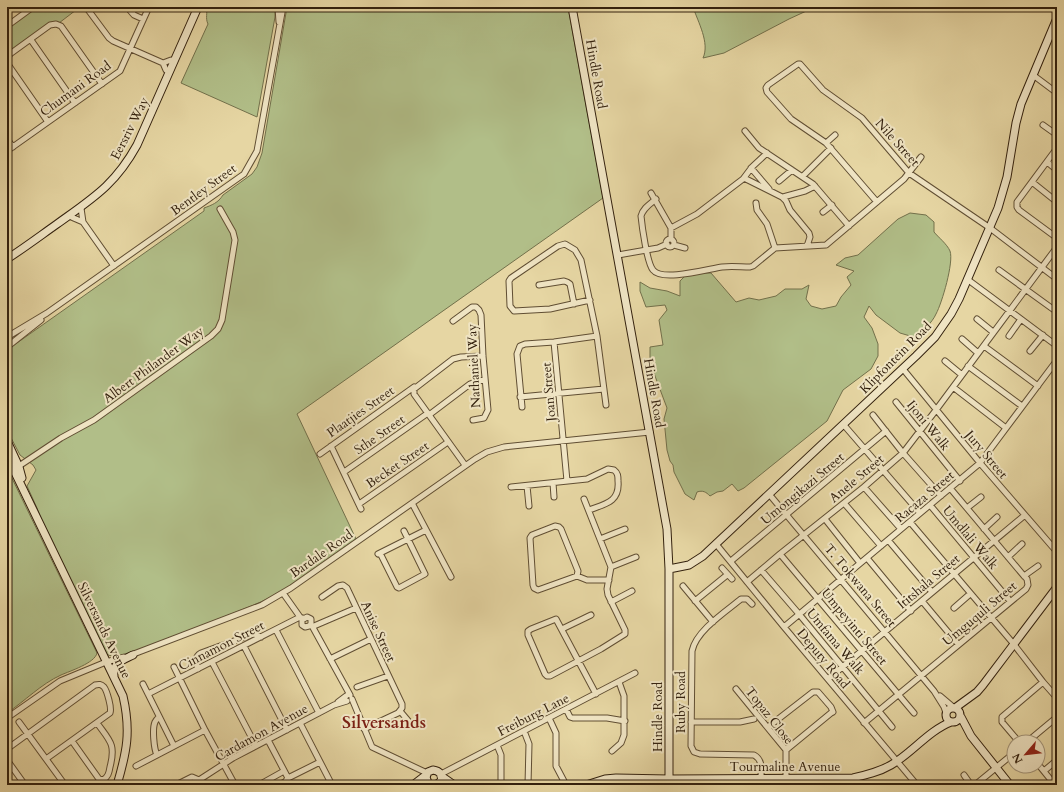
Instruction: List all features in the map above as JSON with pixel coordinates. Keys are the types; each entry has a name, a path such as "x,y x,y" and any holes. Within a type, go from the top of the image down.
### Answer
{"street":[{"path":"7,26 33,7"},
{"path":"86,7 113,42 131,49 164,67"},
{"path":"127,7 134,15 143,19"},
{"name":"Chumani Road","path":"7,151 120,71 149,7"},
{"name":"Eersriv Way","path":"7,254 84,200 110,178 134,142 164,67 171,60 194,7"},
{"name":"Eersriv Way","path":"7,259 99,194 111,182 131,156 198,7"},
{"name":"Bentley Street","path":"278,7 279,23"},
{"name":"Bentley Street","path":"7,337 47,313 244,174 257,151 283,7"},
{"name":"Hindle Road","path":"573,8 667,530 669,569 669,782"},
{"name":"Klipfontein Road","path":"669,569 689,565 695,562 716,544 903,369 944,326 959,299 1002,197 1010,164 1017,117 1057,18"},
{"path":"7,59 10,54 50,25 59,25 102,84"},
{"path":"31,40 75,103"},
{"path":"7,64 48,122"},
{"name":"Nile Street","path":"826,143 789,117 767,92 766,88 768,85 798,64 800,64 825,92 862,118 909,173 990,228 1057,279"},
{"path":"1033,75 1057,93"},
{"path":"1043,124 1057,135"},
{"path":"745,131 756,145 792,170 804,176 815,186 849,226"},
{"path":"835,135 826,143 877,202"},
{"path":"7,139 13,147"},
{"path":"804,176 831,148"},
{"path":"1057,148 1017,202 1017,207 1019,210 1057,238"},
{"path":"671,228 697,214 744,178 751,168 767,153"},
{"path":"656,199 648,205 641,214 647,250 653,270 657,274 683,274 722,267 750,267 775,248 826,245 904,179 921,157"},
{"path":"1047,162 1057,170"},
{"path":"751,168 770,190"},
{"path":"779,181 792,170"},
{"path":"744,178 783,197 790,210 809,233 810,238 807,246"},
{"path":"1032,182 1057,202"},
{"path":"783,197 805,191 815,186"},
{"path":"618,256 658,248 666,244 667,240 670,238 671,228 651,192"},
{"path":"756,202 757,210 767,224 775,248"},
{"path":"823,212 832,205"},
{"path":"81,208 82,222"},
{"name":"Albert Philander Way","path":"16,468 61,438 94,420 211,336 218,329 222,320 235,240 233,232 220,209"},
{"path":"69,216 82,222 114,266"},
{"path":"670,238 674,241 674,245"},
{"path":"590,300 550,309 514,311 510,306 509,281 511,278 558,246 565,244 575,250 581,260 590,300 598,336 606,405"},
{"path":"666,244 670,247 674,245 685,248"},
{"name":"Anele Street","path":"747,582 864,487 903,452 920,432 1057,247"},
{"path":"999,270 1057,312"},
{"path":"967,279 1057,346"},
{"path":"539,285 567,282 570,284 574,304"},
{"name":"Nathaniel Way","path":"453,321 469,309 476,307 481,315 487,413 484,418 473,420"},
{"name":"Bentley Street","path":"7,347 47,313"},
{"path":"977,318 993,332"},
{"path":"1009,336 1021,319"},
{"path":"13,333 18,339"},
{"path":"1030,351 1043,335"},
{"path":"522,406 517,354 518,348 525,344 598,336"},
{"path":"962,339 978,353"},
{"name":"Joan Street","path":"554,342 567,481"},
{"path":"984,346 1038,386"},
{"name":"Plaatjies Street","path":"320,454 453,360 461,357 483,356"},
{"name":"Racaza Street","path":"784,627 980,464 1057,360"},
{"path":"945,361 962,375"},
{"path":"968,366 1022,406"},
{"name":"Jury Street","path":"903,369 980,464 1057,552"},
{"name":"Sthe Street","path":"344,472 470,384 485,380"},
{"path":"415,386 414,394 465,465"},
{"path":"953,387 1006,428"},
{"path":"520,397 559,392 604,389"},
{"name":"Ijoni Walk","path":"896,402 960,481"},
{"path":"873,415 941,496"},
{"path":"843,424 920,513"},
{"name":"Umongikazi Street","path":"731,561 886,431"},
{"name":"Bardale Road","path":"7,718 55,683 106,662 133,655 262,605 283,593 481,455 499,448 650,432"},
{"name":"Silversands Avenue","path":"7,441 26,494 123,696 128,720 126,755 117,785"},
{"name":"Becket Street","path":"359,504 448,442"},
{"path":"331,446 361,509"},
{"name":"Silversands Avenue","path":"7,456 16,468"},
{"path":"511,487 587,479 608,469 616,471 618,475 618,494 610,501 589,510"},
{"path":"553,483 554,497"},
{"path":"527,486 529,506"},
{"path":"864,487 901,530"},
{"name":"Umguquli Street","path":"864,722 1026,589 1028,585 1028,582 1024,576 950,488"},
{"name":"T. Tokwana Street","path":"769,494 921,676 934,691 954,708"},
{"path":"968,508 981,497"},
{"path":"584,499 611,567 607,592 625,630 625,636 579,661 550,676 547,676 528,635 528,631 556,619 559,622 562,629 579,661 596,694"},
{"path":"412,502 451,577"},
{"path":"844,503 881,546"},
{"name":"Umdlali Walk","path":"930,505 1010,601"},
{"name":"Ititshala Street","path":"828,678 911,611 1025,515"},
{"path":"984,529 997,517"},
{"path":"825,519 860,563"},
{"path":"910,522 991,617 1042,682 1057,698"},
{"path":"577,576 578,571 559,527 555,526 531,536 534,588 540,590 577,576 587,580 609,580"},
{"path":"600,539 625,529"},
{"path":"404,531 408,539 425,574 399,588 397,587 379,554 408,539 426,530"},
{"path":"888,540 932,592"},
{"name":"Deputy Road","path":"716,544 917,785"},
{"path":"1008,557 1022,544"},
{"name":"Umpeyinti Street","path":"780,554 914,713"},
{"path":"611,567 636,557"},
{"path":"867,558 911,611"},
{"path":"1024,576 1038,566"},
{"path":"722,568 732,579"},
{"name":"Umfama Walk","path":"761,570 892,727"},
{"path":"695,601 727,575"},
{"name":"Anise Street","path":"322,597 338,586 343,585 348,590 402,704 400,711 411,724"},
{"path":"683,586 713,622"},
{"path":"924,739 943,726 958,721 977,692 1057,587"},
{"path":"611,602 632,590"},
{"path":"283,593 301,618 303,626 308,627 356,608"},
{"path":"954,608 970,594"},
{"name":"Ruby Road","path":"752,604 747,599 741,599 713,622 696,639 692,651 691,746 694,752 700,754 754,755 758,757 761,762 761,778"},
{"path":"922,601 958,644"},
{"path":"562,629 591,615"},
{"name":"Cinnamon Street","path":"148,694 301,618"},
{"path":"312,625 344,685 348,698 374,748 427,774"},
{"path":"276,630 319,713"},
{"path":"198,669 196,660 199,654 250,635 254,634 261,637"},
{"path":"330,659 371,639"},
{"path":"244,646 287,730"},
{"path":"114,676 114,669 117,664 133,655"},
{"path":"212,662 256,746"},
{"path":"174,667 205,730 235,785"},
{"name":"Freiburg Lane","path":"441,775 635,674"},
{"path":"357,687 388,676"},
{"path":"612,751 623,741 625,721 624,694 619,682"},
{"path":"1012,734 1002,722 1002,717 1042,682"},
{"path":"7,749 98,684 103,686 111,712 98,723 46,759"},
{"path":"143,684 174,746"},
{"name":"Topaz Close","path":"736,689 786,750 786,782"},
{"path":"768,727 810,693 816,691 831,707 833,712 786,750"},
{"name":"T. Tokwana Street","path":"934,691 944,707 946,714"},
{"path":"924,739 949,709 954,708 977,692"},
{"name":"Cardamon Avenue","path":"195,785 199,780 224,764 348,698"},
{"path":"954,708 960,711 971,736 1010,785"},
{"path":"566,709 570,717 573,718 607,718 625,721"},
{"path":"364,729 400,711"},
{"path":"946,714 948,719 971,736"},
{"path":"157,755 154,748 154,727 155,721 159,717"},
{"path":"1037,734 1057,717"},
{"path":"549,718 556,733 556,766 566,785"},
{"path":"691,722 740,722 754,719"},
{"path":"19,722 65,785"},
{"path":"72,741 99,779 103,780 106,778 110,771 113,749 111,742 98,723"},
{"path":"300,723 332,785"},
{"path":"136,766 205,730"},
{"path":"524,731 528,740 529,748 528,785"},
{"name":"Tourmaline Avenue","path":"586,785 611,778 669,782 761,778 786,782 817,782 848,778 868,775 891,765 924,739"},
{"path":"268,740 288,778"},
{"path":"497,745 501,753 501,785"},
{"path":"7,760 25,785"},
{"path":"975,785 1006,760"},
{"path":"1046,769 1057,760"},
{"path":"280,785 288,778 320,762"},
{"path":"413,785 434,770 454,785"},
{"path":"261,785 284,771"},
{"path":"427,774 427,781 431,785"},
{"path":"1046,774 1055,785"},
{"path":"437,785 441,781 441,775"},
{"path":"964,775 971,785"},
{"name":"Cardamon Avenue","path":"176,785 192,777 199,780"}],"green space":[{"path":"37,7 80,7 59,23 7,54 7,28"},
{"path":"206,7 275,7 275,17 257,117 181,83 208,24"},
{"path":"287,7 568,7 603,198 297,414 356,539 278,594 254,605 134,652 120,656 108,655 105,653 44,527 27,486 36,470 33,465 20,455 7,430 7,350 204,211 204,208 217,202 223,195 252,174 257,167 262,153"},
{"path":"693,7 815,7 724,53 703,58 705,52 704,39"},
{"path":"910,213 926,215 934,222 934,232 949,248 951,256 949,273 944,292 938,309 930,323 917,338 900,333 876,315 869,306 864,317 872,328 878,344 878,356 871,369 843,390 827,421 744,488 738,491 732,484 723,491 717,492 710,496 707,493 699,491 697,492 694,500 685,494 674,472 667,450 664,419 667,408 650,359 650,347 663,345 659,320 667,310 665,305 646,307 640,291 640,282 650,288 667,291 680,296 680,281 688,273 711,273 736,302 749,298 759,300 776,296 785,289 802,289 809,285 806,299 811,306 822,309 836,306 851,285 847,277 854,271 836,265 845,258 858,255 898,219"},
{"path":"7,468 97,653 92,660 47,683 7,713"}],"district":[{"name":"Silversands","path":"384,722"}]}
